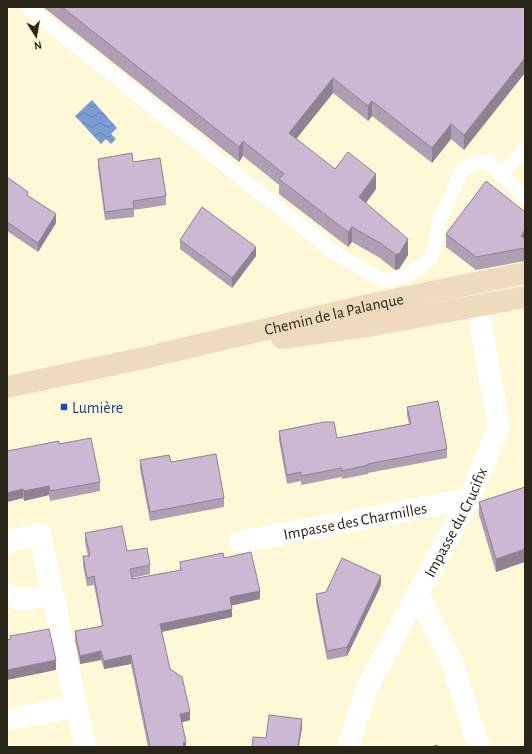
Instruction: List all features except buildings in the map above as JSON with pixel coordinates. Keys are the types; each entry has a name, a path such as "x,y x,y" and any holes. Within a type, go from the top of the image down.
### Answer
{"street":[{"name":"Chemin de la Palanque","path":"7,387 144,358 368,304 525,273"},
{"name":"Impasse du Crucifix","path":"348,747 366,690 469,500 499,428 473,284"},
{"name":"Chemin de la Palanque","path":"144,358 373,325 478,307 525,297"},
{"name":"Impasse des Charmilles","path":"240,542 469,500"},
{"path":"7,542 40,534 51,595 86,747"},
{"path":"7,595 23,600 51,595"},
{"path":"418,595 453,664 478,747"},
{"path":"7,720 76,706"}],"lane":[{"path":"28,7 335,253 384,281 405,276 429,261 435,248 439,222 463,169 475,163 487,161 525,198"},
{"path":"501,175 525,149"}],"water":[{"path":"92,100 117,128 111,134 116,139 111,144 106,139 101,144 75,116"}],"place":[{"name":"Lumière","path":"64,407"}]}
